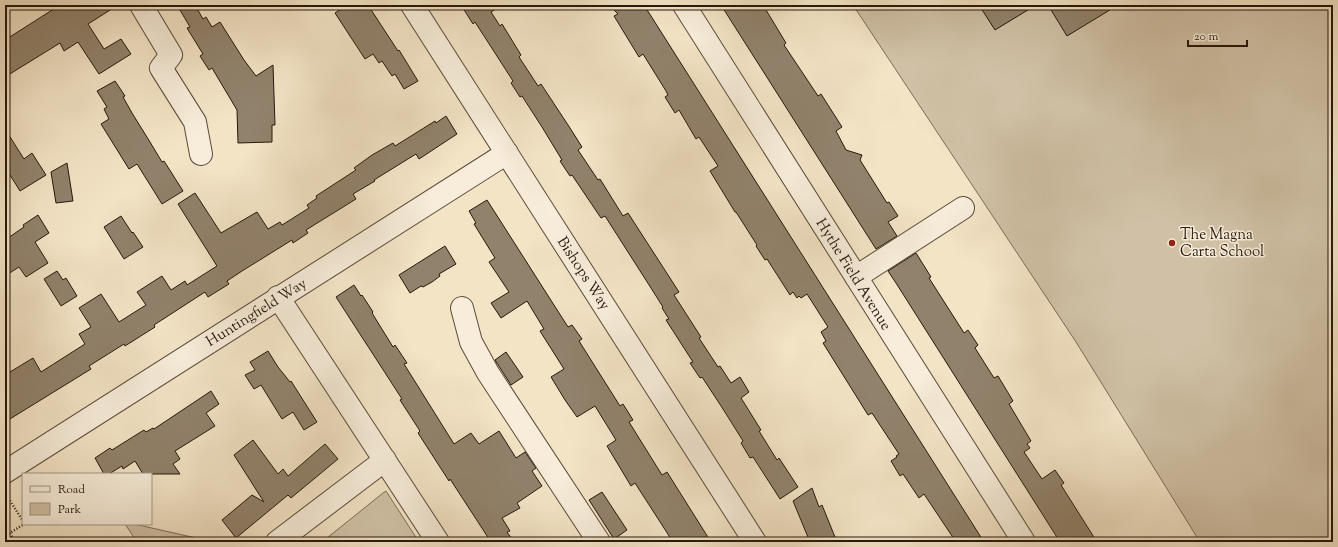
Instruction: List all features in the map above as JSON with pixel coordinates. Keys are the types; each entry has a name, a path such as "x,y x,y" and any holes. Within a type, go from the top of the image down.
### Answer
{"street":[{"path":"141,5 171,55 161,68 195,122 201,154"},
{"name":"Bishops Way","path":"412,5 755,542"},
{"name":"Hythe Field Avenue","path":"684,5 1024,542"},
{"name":"Huntingfield Way","path":"5,472 278,297 507,153"},
{"path":"856,277 963,208"},
{"path":"278,297 438,542"},
{"path":"462,308 471,342 488,373 599,542"},
{"path":"277,542 385,460"}],"path":[{"path":"5,493 22,519"},
{"path":"15,542 10,534 23,525"}],"green space":[{"name":"The Magna Carta School","path":"853,5 1333,5 1333,542 1200,542 1076,342"},
{"path":"386,491 419,542 322,542 383,493"},
{"path":"126,525 138,525 214,542 137,542"}],"building":[{"path":"60,5 118,5 88,24 104,49 121,39 131,54 99,74 78,42 64,51 60,43 5,77 5,40"},
{"path":"177,5 195,5 203,19 206,17 212,27 220,22 256,76 273,65 275,125 272,125 272,142 238,143 237,110 212,68 209,70 200,56 203,54 187,28 190,27"},
{"path":"347,5 368,5 418,81 404,89 395,74 392,76 382,61 379,63 373,54 365,59 335,13"},
{"path":"461,5 502,5 491,12 500,26 502,24 521,55 519,57 538,86 541,84 570,128 582,147 578,150 598,180 600,179 623,216 628,213 679,292 674,295 718,367 720,366 731,383 740,377 749,392 741,398 761,430 759,431 777,460 779,458 798,487 780,499 753,457 750,458 741,443 743,441 723,409 702,377 700,378 690,363 693,362 666,320 669,319 651,288 605,216 601,218 572,175 570,176 560,161 562,160 542,127 522,96 520,97 511,83 513,81 475,22 473,24"},
{"path":"609,5 644,5 984,542 956,542 924,494 919,498 903,474 900,476 891,461 899,454 872,413 868,415 823,343 826,341 821,332 828,327 807,294 801,298 799,296 797,298 793,292 790,295 767,259 765,260 710,171 718,166 699,137 696,139 679,110 675,113 665,97 668,95 666,91 643,54 639,57 614,16 618,14"},
{"path":"721,5 763,5 786,43 784,45 818,96 821,94 842,127 836,131 846,150 862,155 860,160 887,203 889,202 898,216 888,222 897,236 876,249"},
{"path":"979,5 1036,5 995,30"},
{"path":"1048,5 1118,5 1067,36"},
{"path":"115,81 125,96 123,97 132,113 162,162 164,161 183,191 162,204 137,164 129,169 101,124 109,119 104,109 107,107 97,91"},
{"path":"446,116 457,134 419,159 416,154 374,180 375,181 353,194 356,199 306,230 308,233 293,243 292,240 242,271 227,281 229,284 208,297 205,292 154,325 155,327 89,366 91,369 5,422 5,396 9,394 5,388 5,375 33,358 41,372 85,344 79,334 91,327 79,308 101,294 119,322 146,305 137,292 162,276 171,290 185,281 187,285 217,266 178,204 195,193 221,233 257,212 268,229 280,222 282,225 309,208 307,205 317,198 316,196 356,170 354,168 372,155 393,143 395,146 435,121 436,123"},
{"path":"5,129 24,159 32,153 46,175 20,191 5,167"},
{"path":"67,163 73,201 56,203 51,172"},
{"path":"487,200 568,327 572,325 582,339 579,341 620,406 623,404 633,420 629,422 662,475 667,472 711,542 673,542 635,483 631,486 607,446 616,440 595,406 577,417 551,377 564,369 540,331 544,329 527,301 501,318 491,303 509,292 489,262 495,258 474,224 476,223 469,211"},
{"path":"38,215 49,233 35,242 48,263 26,277 19,267 5,276 5,240"},
{"path":"121,216 143,247 124,259 104,227"},
{"path":"445,246 456,264 439,274 440,276 432,282 423,287 421,286 410,293 399,275"},
{"path":"916,253 931,277 929,278 964,333 968,330 978,345 975,348 994,378 998,376 1013,401 1009,404 1031,441 1027,444 1030,448 1024,452 1042,479 1055,470 1064,483 1061,485 1097,542 1060,542 888,271"},
{"path":"57,271 63,280 66,278 77,296 61,306 44,279"},
{"path":"354,285 373,312 372,313 393,347 395,345 407,363 404,364 454,444 471,433 479,444 499,431 516,458 525,452 536,468 532,471 542,486 517,503 520,508 502,518 510,531 507,532 514,542 491,542 418,433 420,431 400,400 402,399 336,297"},
{"path":"268,351 278,367 290,382 291,381 317,422 304,430 293,412 282,419 261,385 254,389 245,375 255,370 250,362"},
{"path":"506,352 523,377 511,385 495,360"},
{"path":"211,391 219,404 206,413 215,426 175,451 180,459 173,464 180,474 142,473 135,461 123,469 122,466 111,473 103,473 95,458 110,448 112,450 144,430 146,432 153,428 154,429"},
{"path":"253,440 278,474 283,469 288,476 325,444 338,459 291,498 288,495 236,538 222,520 252,495 264,502 234,455"},
{"path":"812,488 819,507 822,505 837,542 810,542 793,501"},
{"path":"602,492 627,530 614,539 589,500"}],"place":[{"name":"The Magna Carta School","path":"1172,243"}]}
